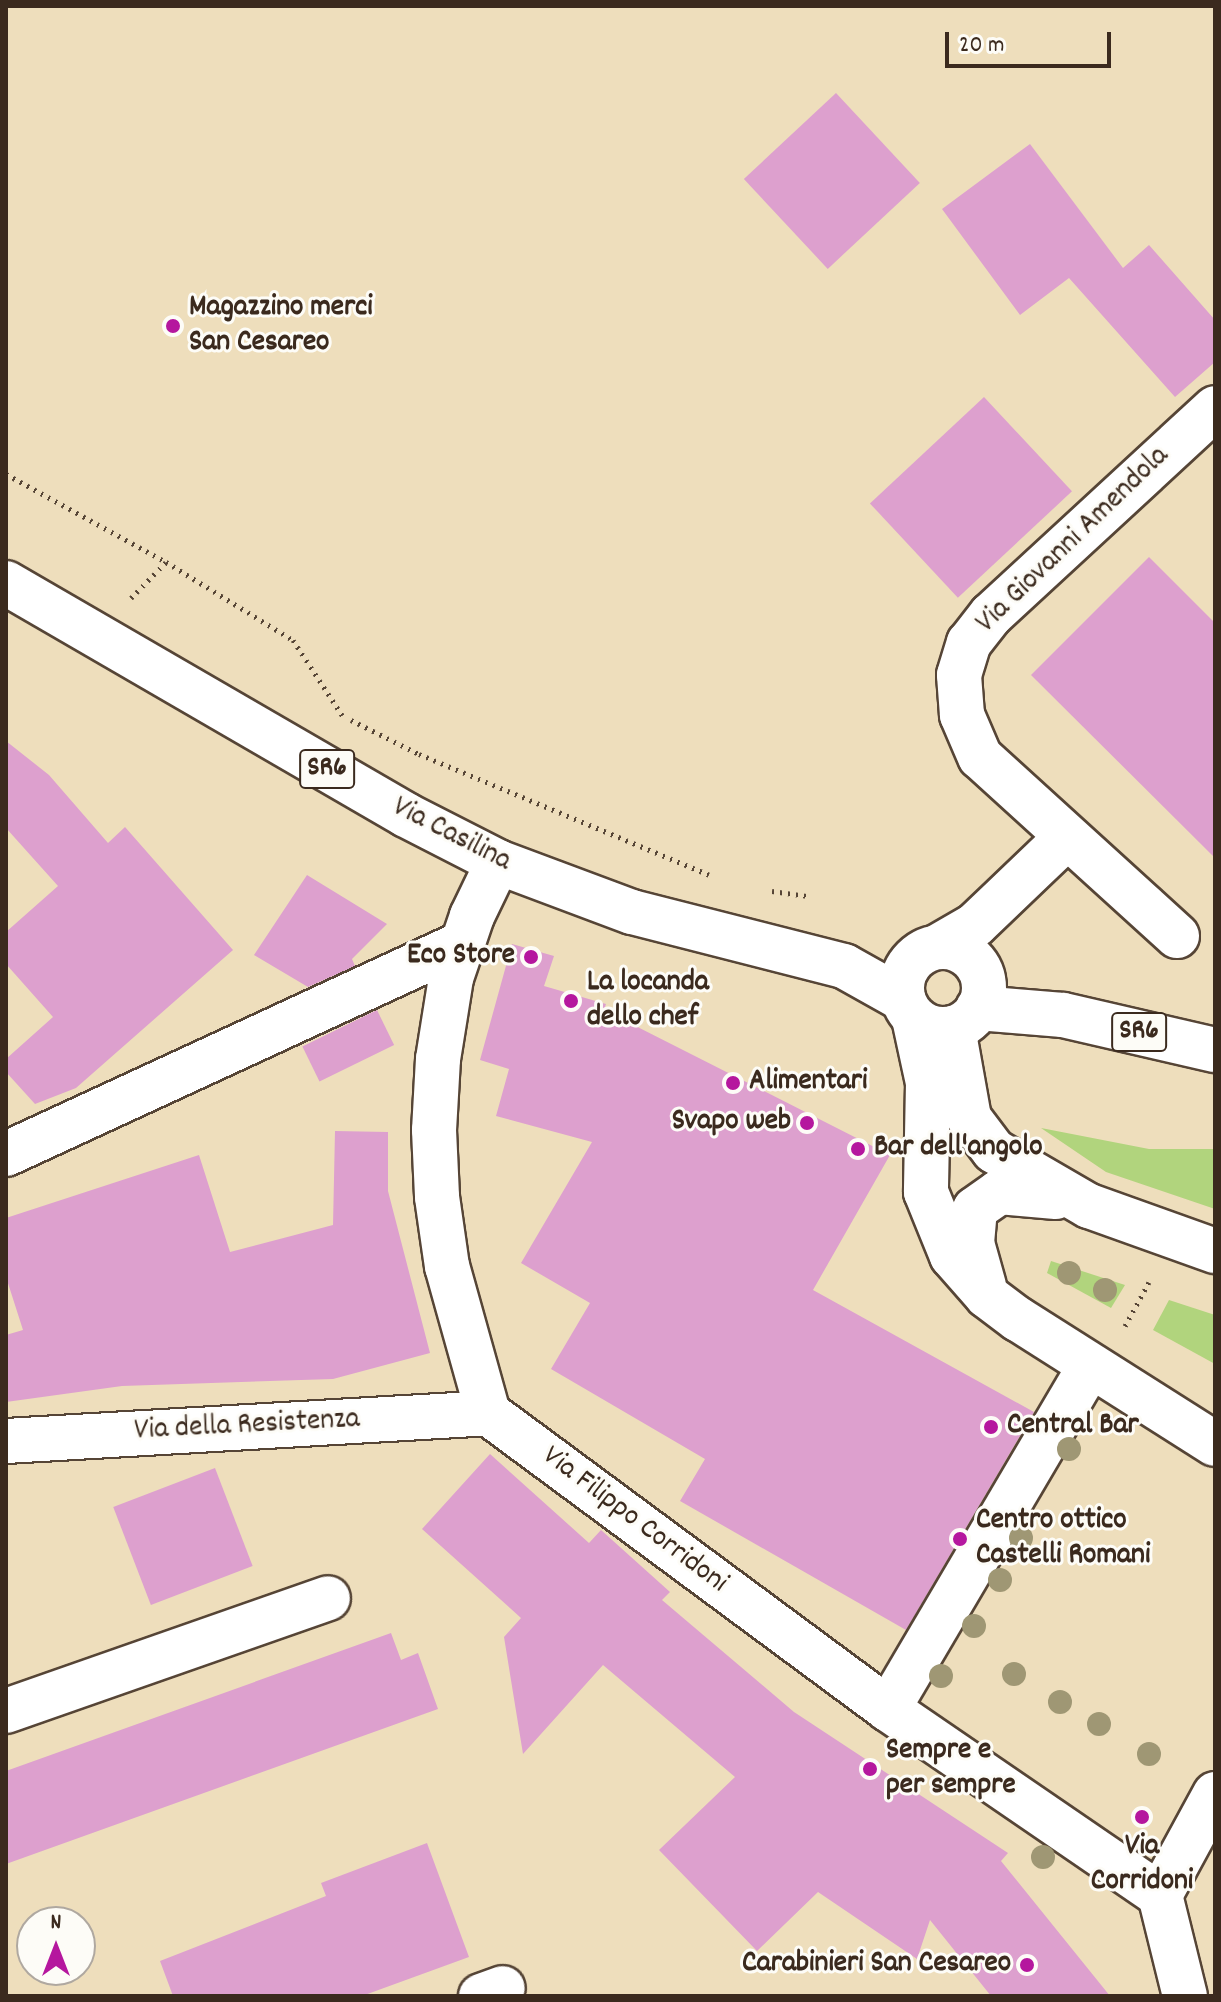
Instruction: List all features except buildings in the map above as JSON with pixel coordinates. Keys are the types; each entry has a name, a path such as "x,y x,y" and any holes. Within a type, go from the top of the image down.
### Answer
{"street":[{"name":"Via Giovanni Amendola","path":"1177,936 973,747 959,697 966,651 991,615 1215,408"},
{"name":"Via Casilina","path":"6,583 406,815 498,862 632,912 844,966 947,980"},
{"path":"1067,837 947,980 927,1074 926,1192 952,1256 987,1296 1095,1370 1215,1444"},
{"path":"488,1413 447,1266 434,1162 438,1059 461,944 498,862"},
{"path":"6,1154 461,944"},
{"path":"947,980 964,1095 980,1136 1023,1172 1110,1216 1165,1209 1215,1225"},
{"name":"SR6","path":"947,980 1063,1015 1215,1050"},
{"path":"987,1296 971,1224 983,1199 999,1192 1029,1192 1215,1251"},
{"path":"888,1709 1095,1370"},
{"name":"Via della Resistenza","path":"6,1441 488,1413"},
{"name":"Via Filippo Corridoni","path":"488,1413 888,1709 1160,1895"},
{"path":"6,1711 328,1598"},
{"path":"1185,1996 1160,1895 1215,1794"}],"path":[{"path":"6,474 166,562 293,640 339,713 419,754 720,880"},
{"path":"761,889 807,896"},
{"path":"1095,1370 1173,1237"}],"green space":[{"path":"1041,1128 1149,1149 1215,1149 1215,1209 1106,1172"},
{"path":"1051,1261 1125,1285 1111,1308 1047,1273"},
{"path":"1169,1300 1215,1315 1215,1364 1153,1330"}],"place":[{"name":"Magazzino merci San Cesareo","path":"173,326"},
{"name":"Eco Store","path":"531,957"},
{"name":"La locanda dello chef","path":"571,1001"},
{"name":"Alimentari","path":"733,1083"},
{"name":"Svapo web","path":"807,1123"},
{"name":"Bar dell'angolo","path":"858,1149"},
{"name":"Central Bar","path":"991,1427"},
{"name":"Centro ottico Castelli Romani","path":"960,1539"},
{"name":"Sempre e per sempre","path":"870,1769"},
{"name":"Via Corridoni","path":"1142,1817"},
{"name":"Carabinieri San Cesareo","path":"1027,1965"}]}
